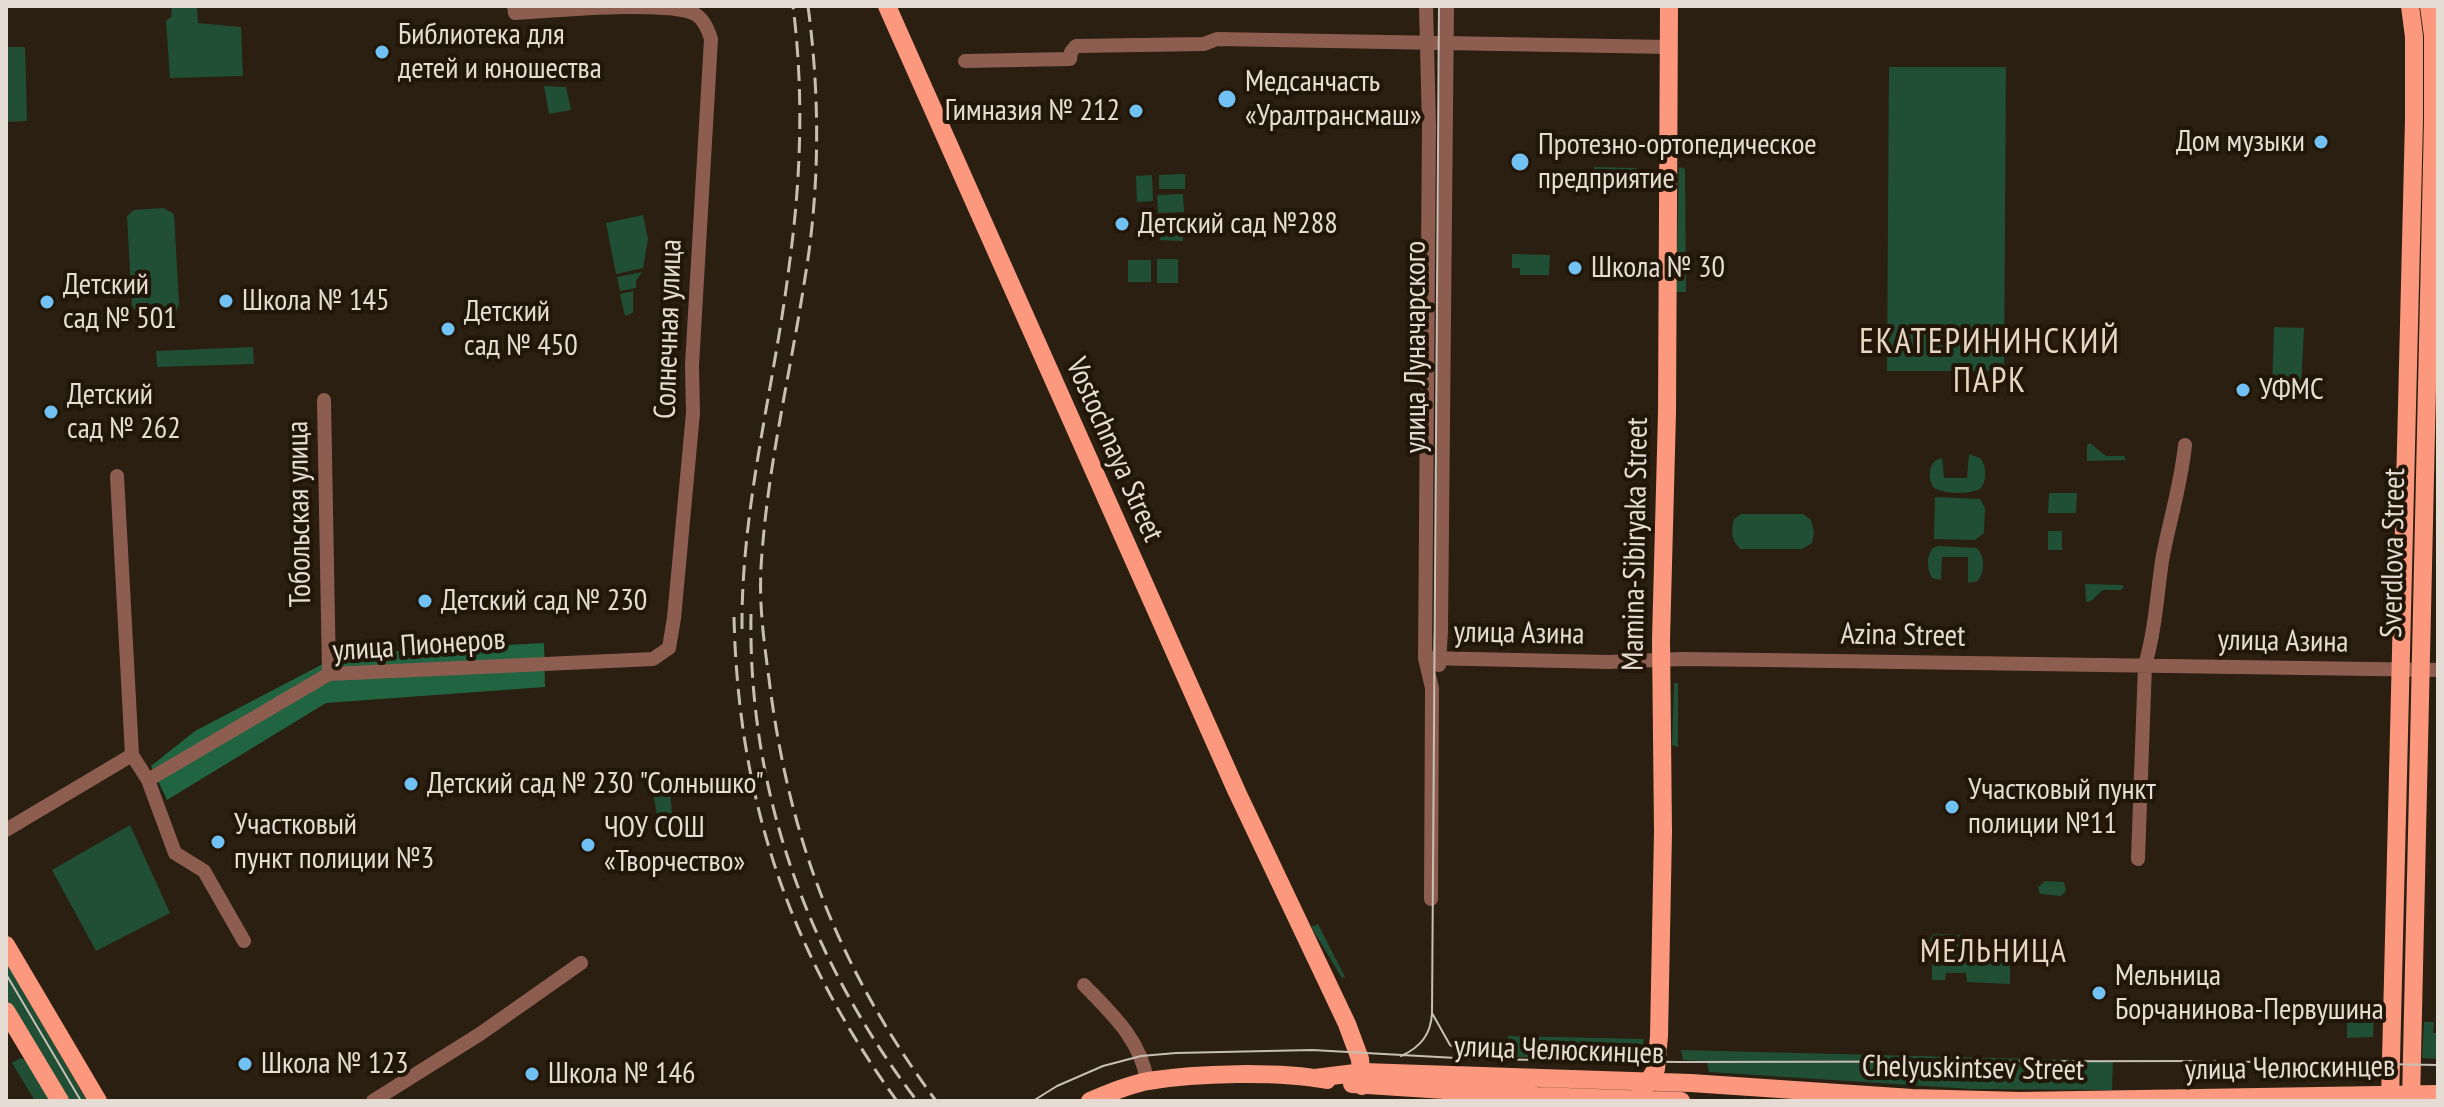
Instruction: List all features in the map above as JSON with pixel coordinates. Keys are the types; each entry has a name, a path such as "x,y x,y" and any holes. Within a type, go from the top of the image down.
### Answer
{"main road":[{"path":"887,6 1237,792 1347,1024 1362,1079"},
{"name":"Mamina-Sibiryaka Street","path":"1637,1101 1656,1069 1659,1036 1669,6"},
{"name":"Sverdlova Street","path":"2411,1098 2426,283 2433,74 2424,10"},
{"name":"Sverdlova Street","path":"2390,1098 2420,670"},
{"path":"6,945 98,1101"},
{"path":"6,1011 60,1101"},
{"name":"улица Челюскинцев","path":"1090,1101 1147,1081 1229,1075 1648,1082 1801,1096"},
{"name":"улица Челюскинцев","path":"1362,1079 1580,1100 1681,1101"},
{"path":"1580,1100 1593,1080"},
{"name":"улица Челюскинцев","path":"2143,1100 2411,1098 2438,1094"},
{"name":"Chelyuskintsev Street","path":"1801,1096 2020,1101 2143,1100"}],"street":[{"name":"Солнечная улица","path":"514,6 515,13 654,7 683,9 697,15 707,26 711,39 693,351 693,413 669,648"},
{"name":"улица Луначарского","path":"1426,6 1429,126 1425,658 1432,688 1431,899"},
{"name":"улица Луначарского","path":"1432,688 1441,658 1447,6"},
{"path":"965,61 1070,59 1076,46 1204,44 1217,39 1669,47"},
{"name":"Тобольская улица","path":"324,400 329,674"},
{"path":"2138,859 2145,665 2163,558 2182,479 2185,445"},
{"path":"117,476 132,755 148,780 175,853 204,871 244,941"},
{"name":"улица Пионеров","path":"148,780 329,674 653,659 669,648"},
{"name":"улица Азина","path":"1425,658 1661,661"},
{"name":"Azina Street","path":"1661,661 2145,665"},
{"name":"улица Азина","path":"2145,665 2420,670"},
{"path":"6,830 132,755"},
{"path":"373,1101 480,1034 581,963"},
{"path":"1084,985 1119,1021 1137,1048 1147,1081"}],"green space":[{"path":"172,6 197,6 198,23 241,27 243,76 170,78 166,21 171,17"},
{"path":"6,47 25,47 27,121 6,122"},
{"path":"1889,67 2006,67 2004,371 1887,371"},
{"path":"544,86 566,87 571,110 549,114"},
{"path":"1594,167 1637,168 1637,184 1594,183"},
{"path":"1679,167 1685,169 1686,292 1676,292"},
{"path":"1185,174 1185,189 1159,189 1159,175"},
{"path":"1152,175 1153,201 1137,202 1136,176"},
{"path":"1183,194 1184,212 1158,213 1157,195"},
{"path":"164,208 174,214 179,304 176,312 137,313 132,306 127,216 134,210"},
{"path":"643,215 648,239 643,268 616,274 606,223"},
{"path":"1161,218 1184,219 1183,241 1160,240"},
{"path":"1512,254 1550,255 1549,275 1520,275 1520,268 1512,268"},
{"path":"1157,259 1178,259 1178,283 1157,283"},
{"path":"1128,260 1151,260 1151,282 1128,282"},
{"path":"642,272 636,281 636,288 620,291 617,277"},
{"path":"633,291 633,313 625,316 620,294"},
{"path":"2274,327 2304,328 2301,390 2272,389"},
{"path":"253,347 254,364 157,367 156,351"},
{"path":"2090,443 2106,456 2124,456 2126,460 2087,461 2087,445"},
{"path":"1969,454 1980,458 1984,465 1985,478 1980,489 1957,493 1934,488 1930,474 1935,461 1942,458 1944,478 1967,478"},
{"path":"2049,493 2077,493 2076,513 2048,513"},
{"path":"1935,497 1980,499 1985,508 1984,533 1975,540 1934,539"},
{"path":"1741,514 1803,514 1811,520 1814,532 1812,543 1802,549 1740,549 1732,531 1734,519"},
{"path":"2048,531 2062,531 2062,550 2048,550"},
{"path":"1933,548 1977,548 1983,564 1978,581 1968,583 1968,557 1942,557 1941,580 1932,578 1928,559"},
{"path":"2085,584 2124,587 2121,590 2103,590 2086,602"},
{"path":"544,643 545,687 326,703 167,800 151,766 195,731 342,654"},
{"path":"1674,683 1678,683 1678,747 1672,745"},
{"path":"670,791 672,814 657,815 653,792"},
{"path":"130,825 170,913 96,951 52,870"},
{"path":"2045,881 2064,882 2066,891 2061,896 2040,894 2038,887"},
{"path":"1318,924 1345,977 1342,978 1311,927"},
{"path":"1934,934 1961,935 1970,945 1929,946"},
{"path":"1929,951 2010,953 2010,984 1967,982 1966,973 1946,973 1945,980 1932,980"},
{"path":"6,962 87,1101 66,1101 6,998"},
{"path":"2363,1010 2374,1010 2373,1037 2347,1038 2347,1023"},
{"path":"2424,1022 2434,1022 2433,1033 2438,1033 2438,1059 2422,1058"},
{"path":"1508,1036 1644,1039 1641,1057 1632,1062 1477,1055 1474,1049 1508,1049"},
{"path":"1681,1050 2113,1061 2112,1090 1971,1089 1709,1072 1707,1061 1683,1060"},
{"path":"20,1058 30,1061 54,1101 35,1101 12,1063"}],"tram line":[{"path":"1401,1056 1424,1039 1432,1013 1439,6"},
{"path":"6,974 81,1101"},
{"path":"1432,1013 1450,1045 1470,1057"},
{"path":"1033,1101 1057,1086 1103,1066 1141,1056 1176,1053 1312,1050 1474,1059 1678,1062 2200,1061 2438,1065"}],"railway":[{"path":"742,629 752,493 783,312 796,202 800,104 793,6"},
{"path":"808,6 815,74 816,176 805,278 765,518 761,586 765,647 790,795 824,901 872,1002 936,1101"},
{"path":"751,614 753,680 760,746 792,871 816,932 845,990 879,1047 917,1101"},
{"path":"734,617 746,749 759,812 777,872 799,931 827,989 859,1045 897,1101"}],"place":[{"name":"Библиотека для детей и юношества","path":"382,52"},
{"name":"Медсанчасть «Уралтрансмаш»","path":"1227,99"},
{"name":"Гимназия № 212","path":"1136,111"},
{"name":"Дом музыки","path":"2321,142"},
{"name":"Протезно-ортопедическое предприятие","path":"1520,162"},
{"name":"Детский сад №288","path":"1122,224"},
{"name":"Школа № 30","path":"1575,268"},
{"name":"Школа № 145","path":"226,301"},
{"name":"Детский сад № 501","path":"47,302"},
{"name":"Детский сад № 450","path":"448,329"},
{"name":"УФМС","path":"2243,390"},
{"name":"Детский сад № 262","path":"51,412"},
{"name":"Детский сад № 230","path":"425,601"},
{"name":"Детский сад № 230 \"Солнышко\"","path":"411,784"},
{"name":"Участковый пункт полиции №11","path":"1952,807"},
{"name":"Участковый пункт полиции №3","path":"218,842"},
{"name":"ЧОУ СОШ «Творчество»","path":"588,845"},
{"name":"Мельница Борчанинова-Первушина","path":"2099,993"},
{"name":"Школа № 123","path":"245,1064"},
{"name":"Школа № 146","path":"532,1074"}],"district":[{"name":"ЕКАТЕРИНИНСКИЙ ПАРК","path":"1990,362"},
{"name":"МЕЛЬНИЦА","path":"1994,953"}]}
